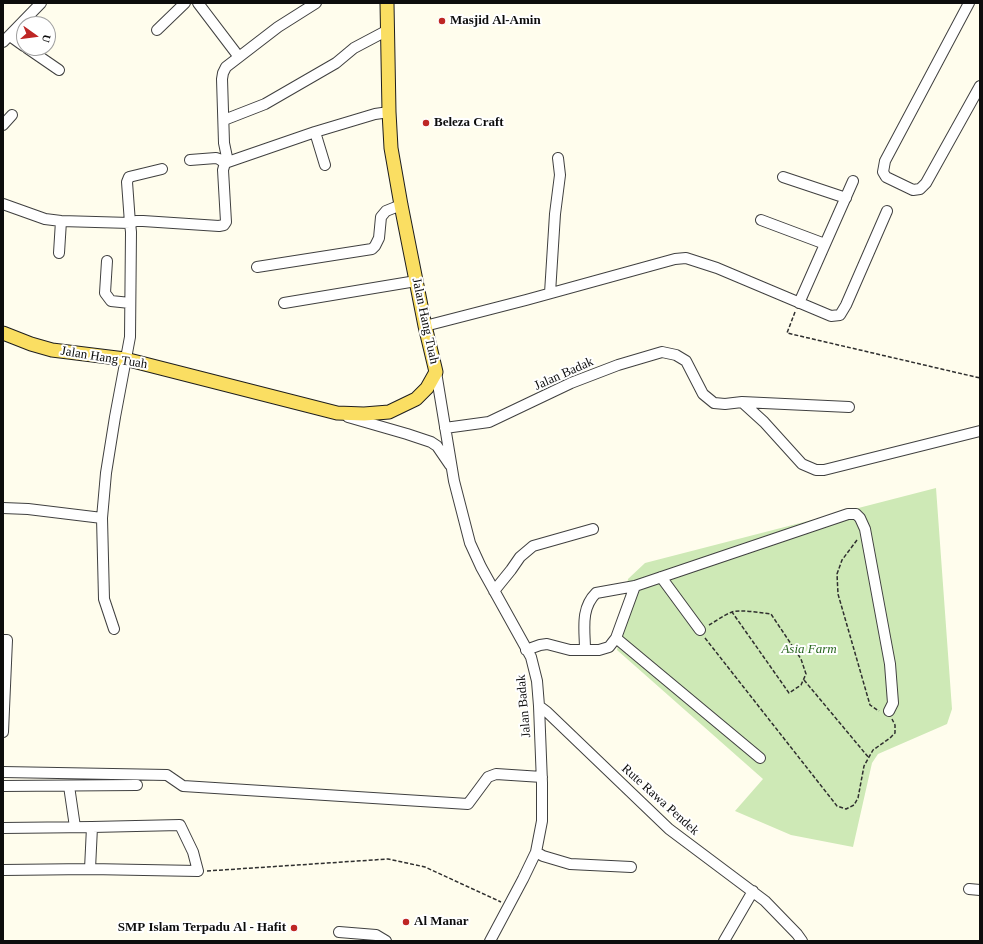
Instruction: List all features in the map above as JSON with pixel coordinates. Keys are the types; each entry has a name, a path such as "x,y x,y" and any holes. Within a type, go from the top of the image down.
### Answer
{"main road":[{"name":"Jalan Hang Tuah","path":"3,333 31,344 52,350 125,359 337,413 364,414 389,412 416,399 426,388 436,372 425,326 401,205 392,148 387,3"}],"street":[{"path":"16,43 6,39 41,3"},
{"path":"157,30 185,3"},
{"path":"198,3 239,57"},
{"path":"3,204 45,219 61,221 130,223 143,221 219,226 224,225 226,222 223,170 226,163 224,143 223,73 226,67 278,27 316,3"},
{"path":"970,3 885,161 883,172 886,177 913,190 920,189 926,183 980,86"},
{"path":"224,120 266,104 336,63 354,48 388,30"},
{"path":"39,56 59,70"},
{"path":"190,160 216,158 226,163 315,132 375,114 390,112"},
{"path":"3,125 12,115"},
{"path":"315,132 325,165"},
{"path":"550,293 554,214 560,175 558,158"},
{"path":"114,630 104,599 102,518 107,466 130,337 131,232 127,182 130,177 162,169"},
{"path":"783,177 846,198"},
{"path":"799,303 853,182"},
{"path":"257,267 372,249 379,238 381,217 386,211 401,205"},
{"path":"425,326 675,259 686,258 718,268 831,316 840,315 846,305 887,211"},
{"path":"761,220 825,244"},
{"path":"59,253 61,221"},
{"path":"107,260 105,293 111,301 130,303"},
{"path":"284,303 416,281"},
{"name":"Jalan Badak","path":"446,428 489,422 571,382 618,365 662,352 676,355 686,361 703,394 714,403 725,404 742,402 849,407"},
{"name":"Jalan Badak","path":"436,372 451,466 470,543 481,567 530,657 537,681 542,777 542,821 536,852 490,941"},
{"path":"742,402 764,422 802,464 816,470 824,470 980,432"},
{"path":"337,413 431,442 437,446 451,466"},
{"path":"3,508 36,510 102,518"},
{"path":"585,650 584,613 591,597 596,593 635,586 848,514 856,514 860,518 865,529 890,664 893,703 889,712"},
{"path":"494,591 520,558 533,546 593,529"},
{"path":"661,577 700,630"},
{"path":"526,650 547,644 570,650 599,650 609,646 616,638 635,586"},
{"path":"616,638 760,758"},
{"path":"3,640 7,640 3,732"},
{"name":"Rute Rawa Pendek","path":"539,706 669,829 765,901 802,941"},
{"path":"3,772 167,775 183,786 468,804 488,777 496,774 542,777"},
{"path":"3,786 137,785"},
{"path":"69,786 75,828"},
{"path":"3,828 75,828 180,824 193,852 198,871 90,869 3,870"},
{"path":"90,869 92,827"},
{"path":"536,852 543,856 570,864 631,867"},
{"path":"969,889 980,890"},
{"path":"724,941 753,892"},
{"path":"339,932 376,935 386,941"}],"path":[{"path":"799,303 787,333 980,378"},
{"path":"732,612 788,693 802,685 806,674 801,660 771,614 744,611 732,612 700,630 837,806 846,809 854,805 858,798 864,766 873,750 890,738 895,732 895,725 889,712 879,711 870,705 838,594 838,574 842,560 865,529"},
{"path":"804,680 869,758"},
{"path":"198,871 388,859 426,867 509,905"}],"green space":[{"name":"Asia Farm","path":"936,488 952,709 947,724 878,754 872,763 853,847 791,835 735,811 763,779 617,650 628,579 645,563"}],"place":[{"name":"Masjid Al-Amin","path":"442,21"},
{"name":"Beleza Craft","path":"426,123"},
{"name":"Al Manar","path":"406,922"},
{"name":"SMP Islam Terpadu Al - Hafit","path":"294,928"}]}
